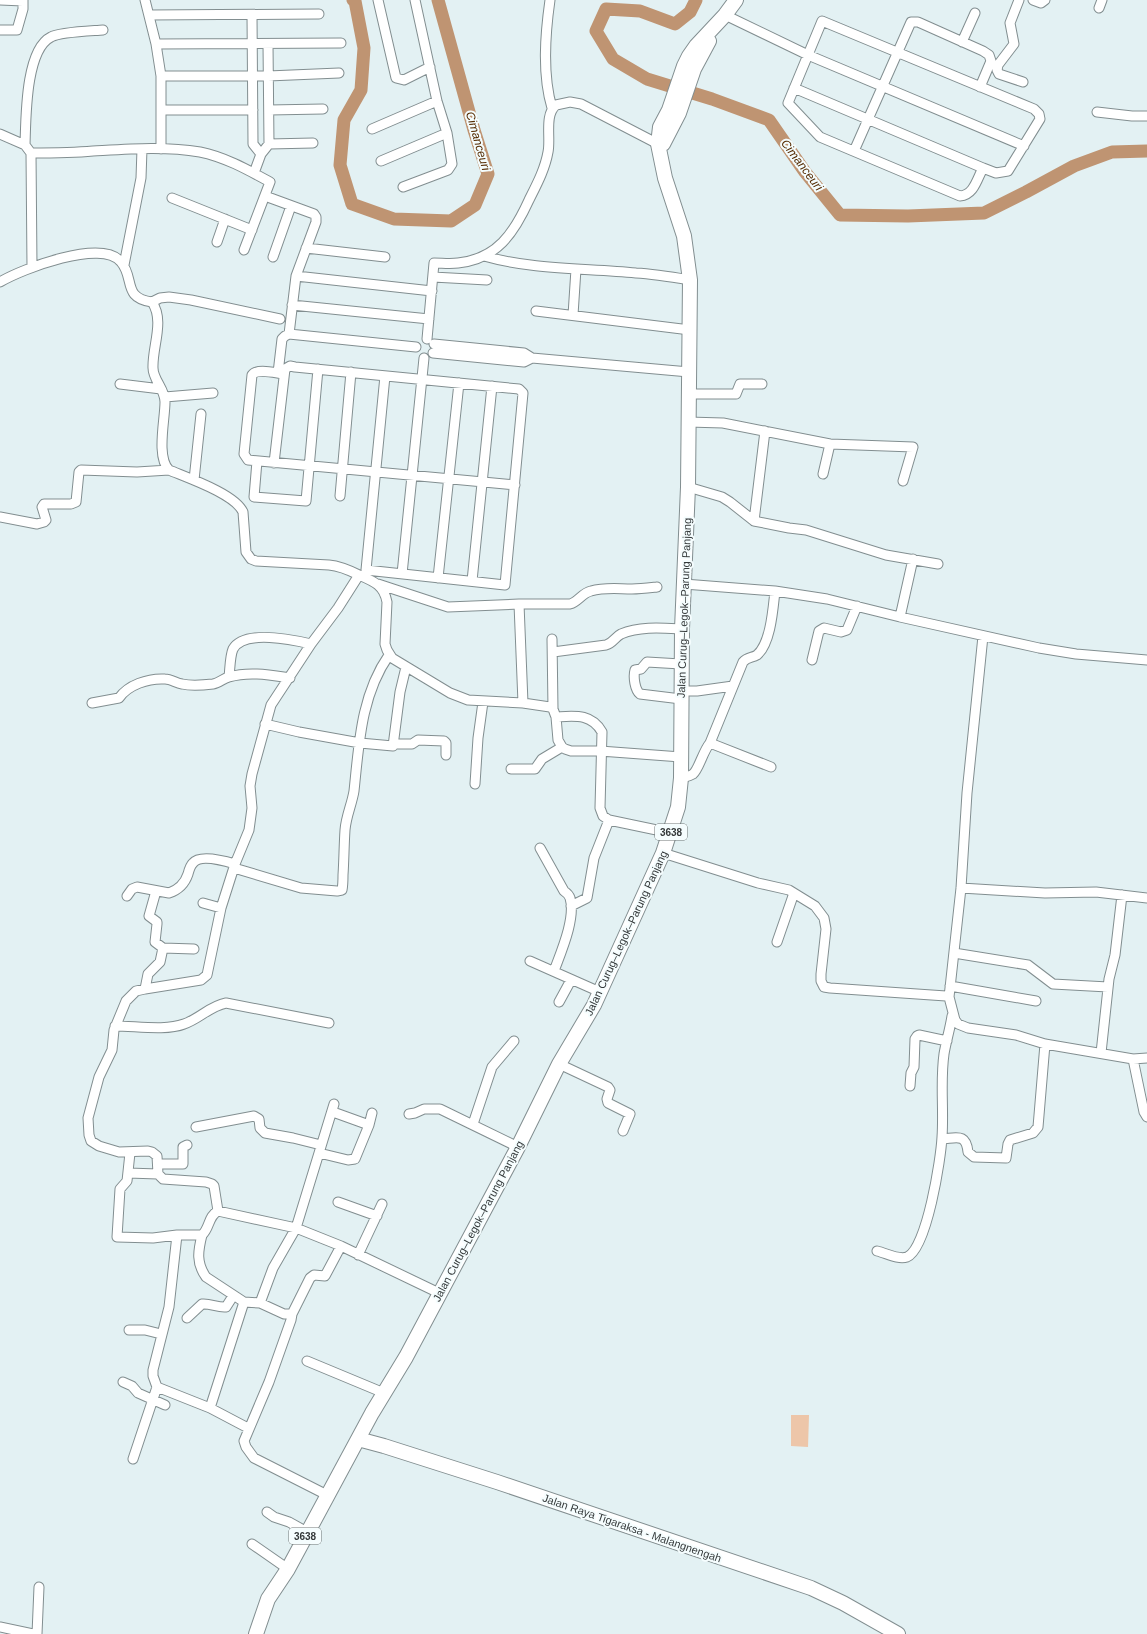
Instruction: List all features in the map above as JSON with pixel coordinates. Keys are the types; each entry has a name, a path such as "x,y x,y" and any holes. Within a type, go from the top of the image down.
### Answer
{"main road":[{"path":"725,16 736,0"},
{"name":"Jalan Curug–Legok–Parung Panjang","path":"256,1634 268,1599 288,1569 327,1495 384,1393 406,1357 518,1147 560,1064 594,1006 671,833 678,807 681,778 681,664 688,487 690,280 684,236 665,178 660,148 660,128 674,111 689,68 715,28 725,16"},
{"name":"Jalan Raya Tigaraksa - Malangnengah","path":"358,1440 384,1446 540,1496 811,1588 843,1603 898,1634"}],"street":[{"path":"0,0 23,0 23,9 17,30 0,30"},
{"path":"145,0 156,44 161,76 161,149"},
{"path":"378,0 396,78 404,80 430,67"},
{"path":"403,187 444,172 450,167 452,158 447,133 437,101 415,0"},
{"path":"424,358 429,357 431,346 429,319 434,277 434,262 458,263 484,256 506,240 524,212 540,177 548,150 549,119 552,108 547,89 545,55 550,0"},
{"path":"1019,0 1010,23 1014,44 998,65 997,70 1000,74 1023,82"},
{"path":"1033,0 1041,3 1045,0"},
{"path":"962,42 975,13"},
{"path":"149,16 319,14"},
{"path":"252,15 253,144 261,154"},
{"path":"725,16 808,55 1024,146"},
{"path":"794,88 996,173 1008,171 1024,146 1040,119 1039,114 1034,109 822,21 794,88 788,103 820,137 960,196 966,196 971,193 983,168"},
{"path":"854,151 911,22 918,22 989,55 991,61 980,87"},
{"path":"25,145 30,82 35,56 41,47 48,39 56,35 103,30"},
{"path":"156,44 341,43"},
{"path":"254,173 261,154 269,144 268,44"},
{"path":"161,76 268,76 339,73"},
{"path":"372,129 437,101"},
{"path":"552,108 564,102 581,104 660,148"},
{"path":"269,110 323,109"},
{"path":"161,110 253,110"},
{"path":"1097,112 1147,116"},
{"path":"381,161 447,133"},
{"path":"0,134 25,145 31,153 32,266"},
{"path":"269,144 313,143"},
{"path":"142,149 141,178 124,265 129,285 134,294 139,299 152,302 160,298 169,297 186,299 280,319"},
{"path":"31,153 161,149 200,152 224,159 270,182 244,250"},
{"path":"265,196 314,214 316,217 316,222 296,276 289,334"},
{"path":"172,198 252,230"},
{"path":"273,257 292,206"},
{"path":"217,242 225,219"},
{"path":"306,248 385,257"},
{"path":"0,282 32,266 80,254 98,252 117,258 124,265"},
{"path":"484,256 504,262 637,273 690,280"},
{"path":"573,315 576,269"},
{"path":"296,276 432,291"},
{"path":"434,277 487,280"},
{"path":"152,302 156,311 158,325 153,370 163,393 163,458 169,470"},
{"path":"292,305 429,319"},
{"path":"536,311 690,330"},
{"path":"274,463 281,374 282,339 285,336 289,334 416,347"},
{"path":"424,358 417,353 416,347 419,340 431,346 524,353 532,358 689,372"},
{"path":"402,574 424,358"},
{"path":"281,374 284,369 290,366 519,389 523,393 505,585 366,570 385,376"},
{"path":"258,461 254,497 306,501 318,369"},
{"path":"281,374 258,371 252,375 244,454 248,460 515,485"},
{"path":"340,496 351,372"},
{"path":"438,578 458,383"},
{"path":"120,384 163,393 212,393"},
{"path":"689,394 735,394 738,392 740,384 762,384"},
{"path":"472,581 492,386"},
{"path":"194,480 201,414"},
{"path":"688,422 723,423 830,444 913,447 903,482"},
{"path":"754,521 765,431"},
{"path":"823,474 830,444"},
{"path":"0,517 39,524 44,522 46,520 42,507 44,504 71,504 76,502 79,472 81,470 136,472 169,470 194,480 230,498 241,506 243,512 246,552 251,559 256,561 329,564 349,569 378,584 448,607 519,604 570,604 576,602 585,593 594,590 657,587"},
{"path":"688,487 722,497 754,521 806,530 872,551 938,564"},
{"path":"900,617 913,559"},
{"path":"158,1174 157,1156 152,1152 120,1152 99,1146 91,1141 89,1135 88,1118 99,1077 112,1050 113,1034 126,1001 136,991 201,980 205,978 208,972 221,908 234,866 249,830 252,808 251,780 271,705 359,575"},
{"path":"378,584 383,590 387,602 385,644 389,655 450,693 468,700 547,705 554,713 590,719 602,732 600,751 600,808 603,816 609,820 671,833"},
{"path":"684,584 775,591 827,599 983,636 1047,649 1147,660"},
{"path":"681,778 695,773 705,749 710,743 743,662 747,658 757,655 768,636 775,591"},
{"path":"519,604 523,703"},
{"path":"812,660 819,631 824,628 841,632 847,630 857,606"},
{"path":"552,652 610,644 621,634 647,628 682,629"},
{"path":"877,1250 902,1258 910,1255 918,1245 929,1215 942,1139 941,1085 944,1053 952,1016 949,997 961,888 967,793 983,636"},
{"path":"229,676 233,650 237,644 244,640 272,637 311,644"},
{"path":"552,639 554,713 558,740 562,747 571,751 600,751 681,757"},
{"path":"127,896 132,889 135,888 169,892 181,886 187,877 191,865 199,859 215,859 301,888 337,891 342,890 345,862 346,824 352,799 366,704 376,677 389,655"},
{"path":"681,664 647,662 641,669 635,670 636,689 640,694 681,695 733,686"},
{"path":"394,744 400,692 406,667"},
{"path":"92,703 119,698 123,692 130,687 153,680 166,679 183,684 214,684 229,676 259,673 290,678"},
{"path":"475,784 478,738 484,702"},
{"path":"265,724 360,743 390,746 394,744 412,744 418,740 444,741 446,743 446,755"},
{"path":"710,743 770,767"},
{"path":"511,769 535,769 542,760 562,747"},
{"path":"571,906 587,898 594,858 609,820"},
{"path":"540,848 564,891 570,896 571,906 568,934 554,971"},
{"path":"663,853 733,876 794,892 815,906 824,918 826,929 826,942 821,974 821,981 824,987 931,994 949,997"},
{"path":"961,888 1044,893 1096,892 1147,898"},
{"path":"156,891 149,914 150,917 157,922 155,942 163,948 194,949"},
{"path":"776,942 794,892"},
{"path":"1101,1053 1110,970 1116,955 1122,895"},
{"path":"203,903 221,908"},
{"path":"145,989 148,974 160,962 163,948"},
{"path":"954,953 1028,965 1053,984 1108,987"},
{"path":"530,961 600,992"},
{"path":"559,1002 571,980"},
{"path":"950,986 1036,1001"},
{"path":"116,1026 177,1026 188,1022 216,1006 226,1004 328,1023"},
{"path":"952,1016 958,1024 968,1028 1016,1035 1045,1044 1133,1059 1147,1058"},
{"path":"910,1086 911,1073 914,1067 916,1036 919,1035 947,1041"},
{"path":"473,1124 492,1067 514,1041"},
{"path":"942,1139 959,1138 965,1140 967,1143 968,1152 976,1158 1006,1158 1010,1140 1033,1133 1038,1127 1045,1044"},
{"path":"1133,1059 1144,1112 1147,1117"},
{"path":"560,1064 608,1087 610,1090 607,1099 608,1103 630,1114 623,1131"},
{"path":"260,1303 273,1268 296,1228 334,1108 369,1125"},
{"path":"408,1114 424,1109 440,1109 518,1147"},
{"path":"196,1127 254,1116 259,1119 260,1128 265,1133 293,1138 348,1160 353,1160 357,1157 372,1113"},
{"path":"158,1164 183,1164 183,1147 187,1144"},
{"path":"130,1153 127,1181 120,1189 117,1237 153,1238 177,1235 202,1235"},
{"path":"128,1172 158,1174 163,1179 206,1182 212,1184 214,1186 218,1211"},
{"path":"338,1202 377,1216"},
{"path":"358,1254 382,1204"},
{"path":"292,1314 284,1314 260,1303 244,1302 212,1281 202,1271 198,1259 202,1235 205,1232 211,1216 218,1211 296,1228 341,1246 439,1293"},
{"path":"133,1459 157,1387 153,1376 153,1370 169,1307 177,1235"},
{"path":"327,1495 254,1458 246,1447 244,1441 248,1428 269,1382 292,1314 310,1278 314,1275 325,1276 341,1246"},
{"path":"188,1318 202,1304 210,1304 220,1307 226,1306 233,1296"},
{"path":"210,1408 244,1302"},
{"path":"129,1330 145,1330 162,1334"},
{"path":"308,1361 384,1393"},
{"path":"123,1382 130,1384 138,1393 166,1405"},
{"path":"157,1387 210,1408 248,1428"},
{"path":"267,1512 274,1517 307,1532"},
{"path":"252,1544 288,1569"},
{"path":"37,1634 39,1587"},
{"path":"0,1627 33,1634"}],"shaded area":[{"path":"791,1415 809,1415 808,1447 791,1446"}],"waterway":[{"name":"Cimanceuri","path":"353,0 355,1 364,48 361,90 344,120 340,165 352,204 394,219 451,221 475,205 488,174 474,130 438,0"},
{"name":"Cimanceuri","path":"696,0 690,12 675,24 640,11 606,9 596,31 613,59 647,79 712,99 769,120 805,172 840,215 908,216 984,213 1074,166 1112,152 1147,151"}]}
